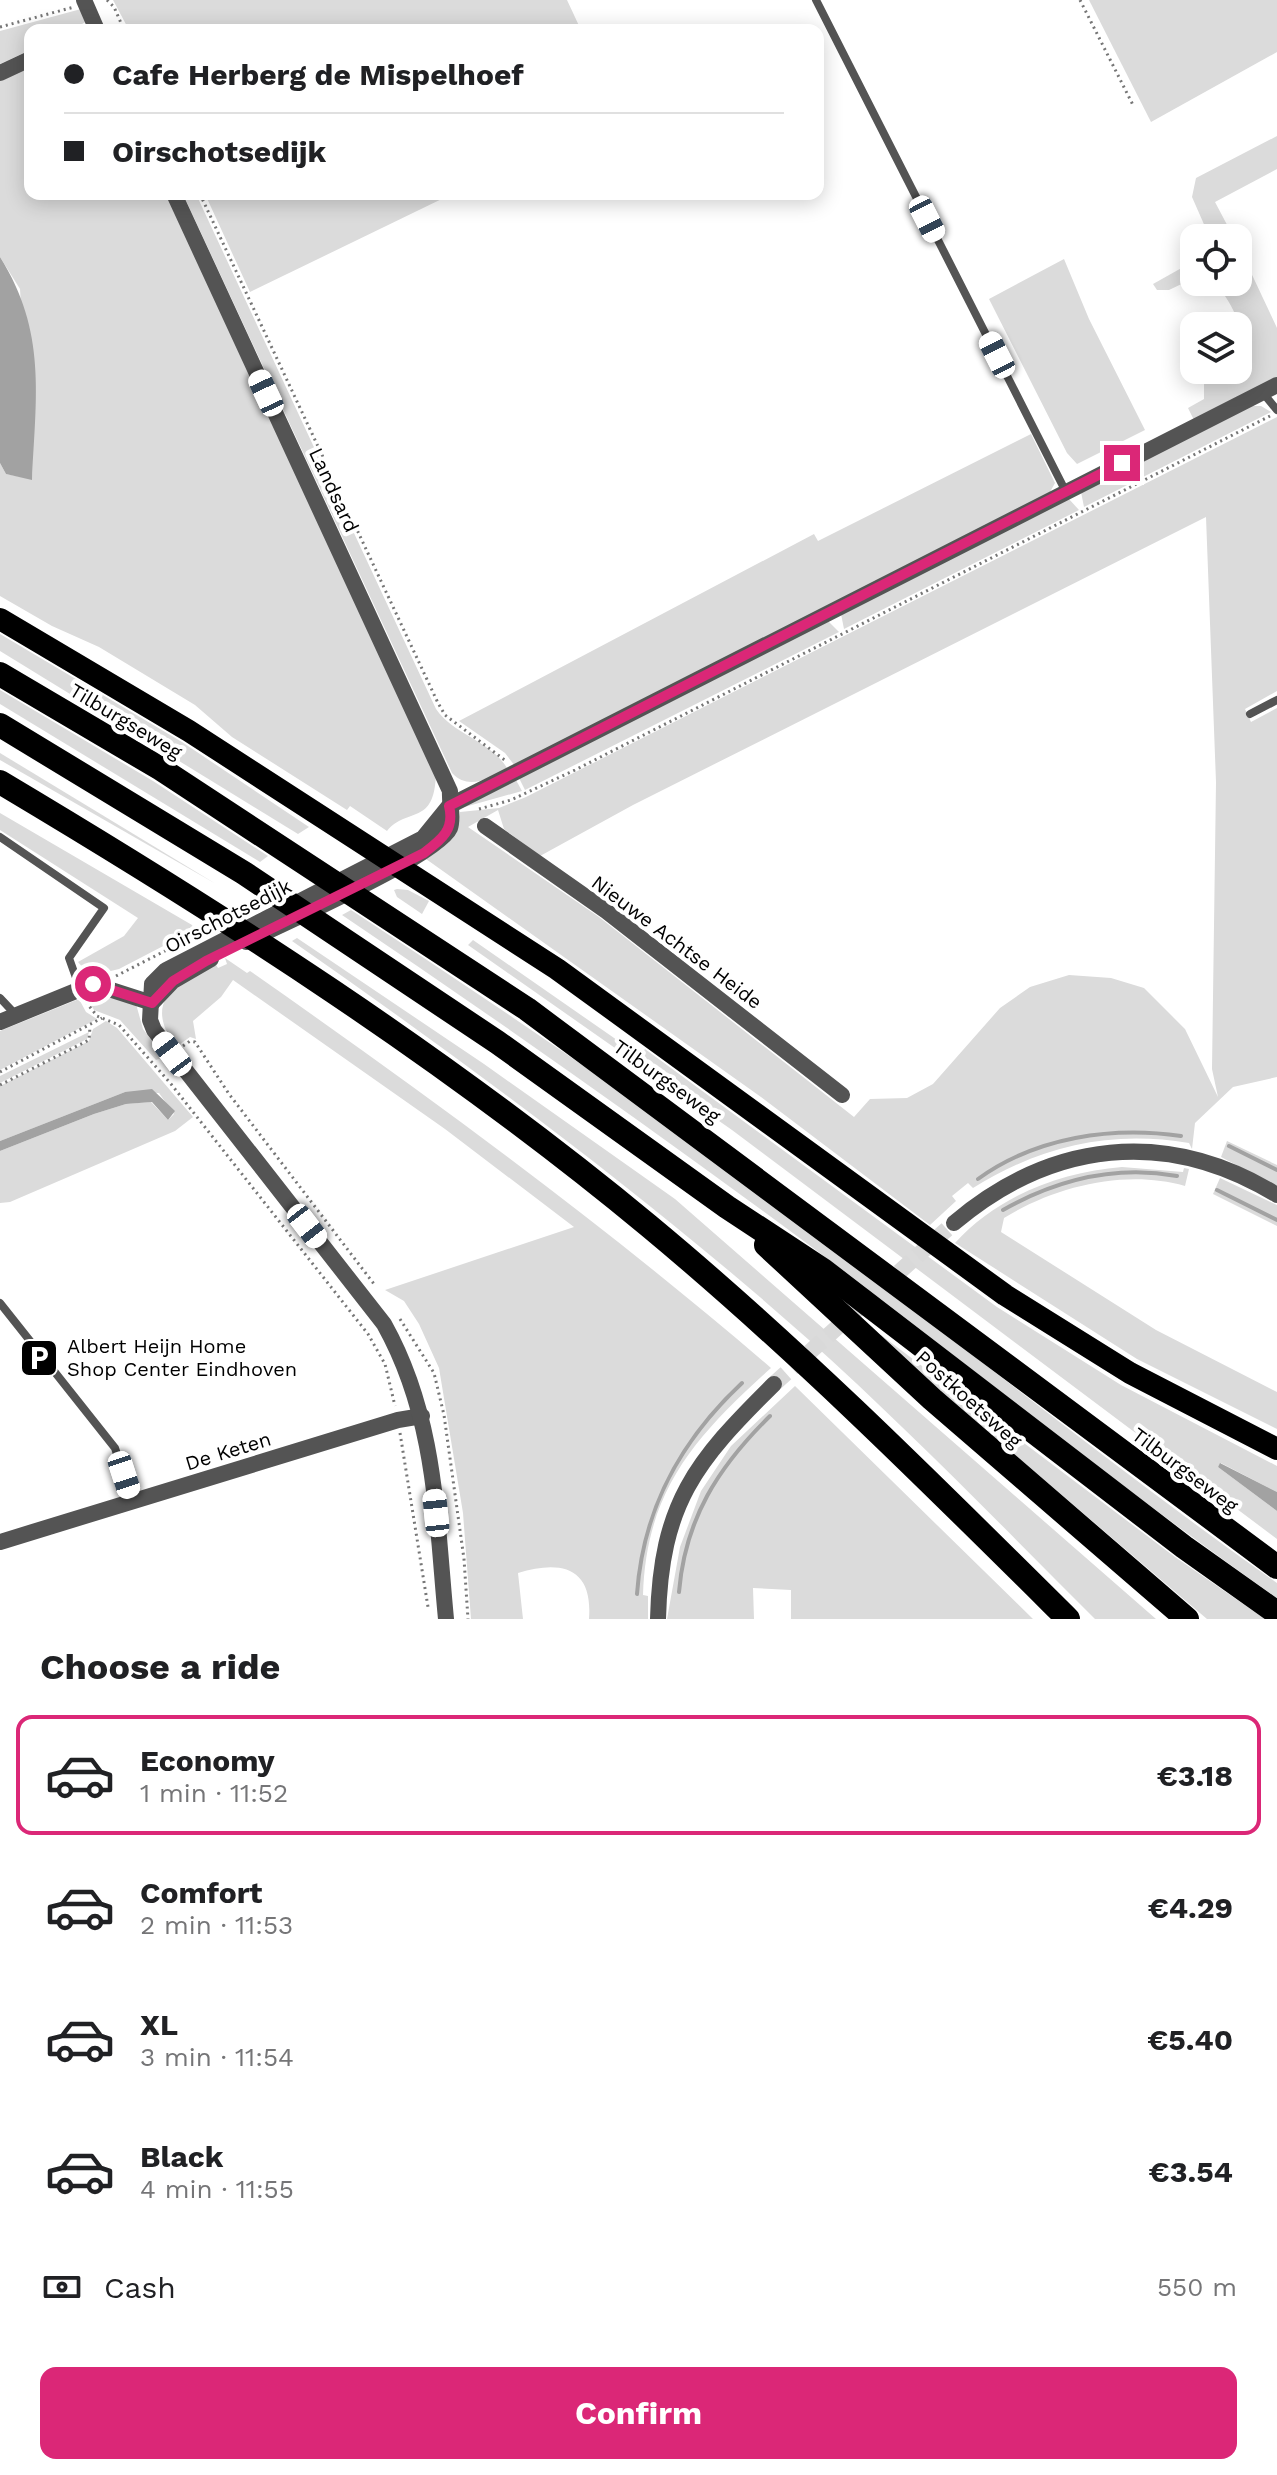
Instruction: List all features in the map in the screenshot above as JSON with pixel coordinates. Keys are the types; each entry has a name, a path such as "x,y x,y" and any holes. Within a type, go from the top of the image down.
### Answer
{"highway":[{"name":"Tilburgseweg","path":"0,619 189,731 419,877 648,1034 1005,1295 1130,1373 1277,1449"},
{"name":"Tilburgseweg","path":"0,674 161,769 527,1009 1277,1567"},
{"path":"0,725 244,873 497,1042 727,1207 823,1270 1160,1529 1277,1613"},
{"path":"0,782 194,898 274,951 462,1081 648,1226 884,1438 1068,1619"},
{"name":"Postkoetsweg","path":"727,1207 932,1399 1187,1619"}],"street":[{"path":"84,1 94,24"},
{"path":"0,73 24,62"},
{"name":"Landsard","path":"177,200 442,769 450,791 449,806"},
{"path":"449,806 1270,389"},
{"name":"Oirschotsedijk","path":"152,1003 173,981 206,961 424,853 449,830 452,819 449,806"},
{"name":"Nieuwe Achtse Heide","path":"485,826 606,911 842,1095"},
{"path":"0,1022 87,987 152,1003 150,1020 154,1030 384,1324 413,1381 431,1459 446,1619"},
{"path":"954,1223 990,1195 1024,1175 1086,1154 1111,1151 1146,1151 1186,1157 1232,1173 1277,1195"},
{"path":"658,1619 666,1536 681,1495 721,1436 774,1384"},
{"name":"De Keten","path":"0,1542 398,1420 422,1416"}],"lane":[{"path":"816,0 1066,492"},
{"path":"1270,389 1277,411"},
{"path":"1250,714 1277,700"},
{"path":"0,837 104,908 69,958 87,987"},
{"path":"0,998 17,1015"},
{"path":"0,1303 115,1448 132,1501"}],"path":[{"path":"107,0 114,7 121,24"},
{"path":"1080,0 1134,107"},
{"path":"0,27 84,1"},
{"name":"Landsard","path":"203,200 441,710 499,754 514,773"},
{"path":"449,806 472,810 490,807 575,770 1277,411"},
{"path":"87,987 88,1008 119,1025 155,1066 368,1334 385,1364 398,1420 429,1613"},
{"path":"0,1072 90,1027 102,1017"},
{"path":"0,1085 89,1040 90,1027"}],"shaded area":[{"path":"113,0 567,0 578,24 126,24"},
{"path":"1089,0 1277,0 1277,52 1151,122"},
{"path":"81,9 87,21 82,24 26,24"},
{"path":"24,24 24,53 0,64 0,31"},
{"path":"24,70 24,200 170,200 436,774 434,791 425,809 387,831 350,806 347,810 232,737 195,705 99,647 52,626 0,596 0,463 6,474 32,479 20,289 0,257 0,81"},
{"path":"1277,136 1277,169 1215,202 1227,224 1204,224 1192,197 1196,178"},
{"path":"186,200 199,200 436,709 452,725 492,751 507,768 486,779 472,782 452,773"},
{"path":"208,200 440,200 250,292"},
{"path":"0,257 15,285 32,338 36,392 32,480 6,474 0,463"},
{"path":"1064,259 1089,319 1145,430 1077,464 1067,453 989,299"},
{"path":"1180,269 1180,285 1169,290 1157,290 1153,284"},
{"path":"1252,275 1277,328 1277,378 1194,420 1188,408 1204,399 1204,384 1252,384 1252,312 1234,312 1224,296 1252,296"},
{"path":"1251,406 1261,406 1271,412 1084,507 1081,492"},
{"path":"1277,417 1277,691 1245,709 1251,722 1277,708 1277,1077 1233,1087 1195,1123 1192,1149 1189,1143 1131,1139 1103,1140 1050,1152 1024,1161 973,1188 968,1183 952,1196 956,1201 930,1225 761,1097 426,859 457,825 460,812 499,808","holes":["1206,517 1216,782 1212,1069 1218,1097 1185,1029 1144,988 1111,978 1069,975 1030,987 1000,1008 933,1084 907,1098 870,1099 854,1117 599,917 468,827 498,810 504,829 540,856 633,805"]},
{"path":"1031,434 1055,483 1050,492 515,766 505,753 459,721 814,534 818,541"},
{"path":"1068,498 1079,510 844,629 841,614"},
{"path":"828,621 839,632 525,790 519,778"},
{"path":"0,634 182,742 309,827 298,834 0,651"},
{"path":"0,690 153,781 268,856 260,862 0,704"},
{"path":"0,753 216,884 0,760"},
{"path":"516,780 522,791 461,808"},
{"path":"0,813 192,925 194,930 119,969 90,976 78,962 124,936 138,918 0,830"},
{"path":"394,890 408,890 429,901 422,914 397,897"},
{"path":"351,910 533,1031 711,1156 1134,1479 1277,1583 1277,1598 1117,1481 729,1186 342,915"},
{"path":"297,938 484,1064 675,1199 1156,1619 1095,1619 882,1408 747,1286 556,1133 292,941"},
{"path":"473,940 640,1056 645,1049 997,1307 1121,1385 1277,1466 1277,1492 1221,1463 1218,1467 1277,1511 1277,1539 732,1130 468,945"},
{"path":"225,958 247,973 250,971 317,1018 516,1163 645,1263 771,1368 699,1441 665,1494 646,1558 643,1595 648,1596 648,1619 589,1619 586,1588 580,1578 560,1568 548,1567 518,1573 523,1619 471,1619 463,1513 439,1368 419,1324 404,1301 385,1290 574,1227 445,1129 233,980 221,997 193,1021 196,1039 190,1037 176,1047 162,1017 168,995 188,978 215,963 218,968 227,964"},
{"path":"97,991 136,1004 143,1029 164,1057 156,1060 120,1020 94,1010 86,996"},
{"path":"79,999 86,1012 97,1019 0,1070 0,1031"},
{"path":"106,1021 117,1028 193,1117 175,1131 10,1202 0,1203 0,1151 126,1104 151,1102 168,1120 174,1114 159,1093 125,1092 0,1141 0,1086 89,1041 93,1029"},
{"path":"89,1032 87,1039 0,1083 0,1076"},
{"path":"152,1089 175,1111 168,1120 152,1102 126,1104 0,1151 0,1141 125,1092"},
{"path":"1227,1141 1277,1165 1277,1186 1221,1157"},
{"path":"1122,1167 1183,1172 1184,1168 1189,1169 1185,1186 1139,1179 1069,1189 1004,1218 1001,1232 1156,1330 1277,1392 1277,1429 1137,1359 955,1243 991,1212 1031,1189 1076,1174"},
{"path":"1220,1178 1277,1205 1277,1226 1213,1194"},
{"path":"881,1335 1175,1557 1265,1619 1207,1619 878,1338"},
{"path":"795,1386 1033,1619 791,1619 791,1590 753,1588 754,1619 667,1619 680,1547 701,1491 731,1446"},
{"path":"1220,1463 1277,1492 1277,1511 1218,1467"}],"waterway":[{"path":"978,1179 1024,1153 1075,1138 1128,1133 1181,1136"},
{"path":"1229,1146 1277,1170"},
{"path":"1003,1210 1045,1190 1087,1177 1131,1172 1177,1176"},
{"path":"1217,1190 1277,1220"},
{"path":"637,1594 647,1533 668,1478 700,1428 742,1383"},
{"path":"679,1592 688,1541 707,1496 735,1455 770,1416"}],"tunnel":[{"path":"774,1384 954,1223"}],"place":[{"name":"Albert Heijn Home Shop Center Eindhoven","path":"39,1358"}],"route":[{"path":"93,984 152,1003 173,981 206,961 424,853 449,830 452,819 449,806 1122,463"}]}
